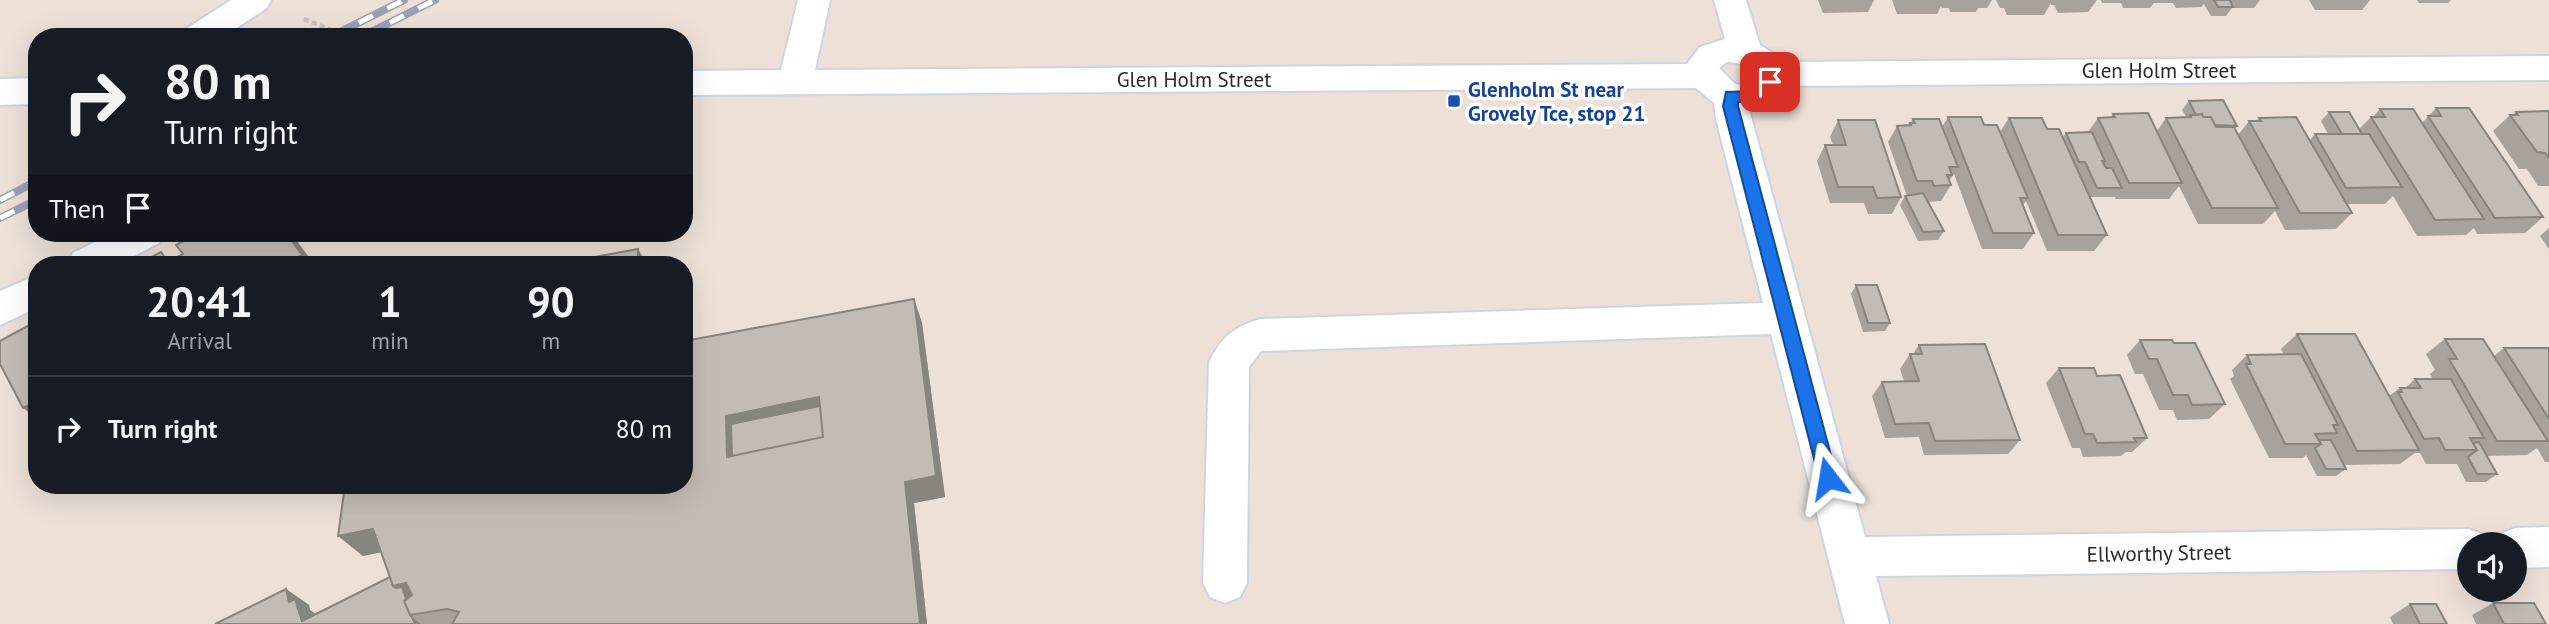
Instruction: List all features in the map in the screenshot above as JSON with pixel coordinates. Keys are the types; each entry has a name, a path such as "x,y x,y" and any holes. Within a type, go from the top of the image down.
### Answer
{"street":[{"path":"212,28 255,0"},
{"path":"795,82 814,0"},
{"path":"1730,0 1743,42 1743,52"},
{"path":"1717,86 1749,97 1759,95 1770,82 1770,74 1758,58 1728,50 1710,55 1702,68 1717,86 1733,118 1867,624"},
{"name":"Glen Holm Street","path":"1770,74 2549,68"},
{"name":"Glen Holm Street","path":"693,83 1717,86"},
{"path":"101,256 129,242"},
{"path":"0,309 28,295"},
{"path":"1225,583 1229,362 1248,339 1260,335 1787,318"},
{"path":"2527,548 2549,547"},
{"name":"Ellworthy Street","path":"1849,557 2457,548"}],"path":[{"path":"304,19 326,28"}],"building":[{"path":"2214,0 2230,0 2233,7 2218,7"},
{"path":"2223,100 2237,126 2215,125 2211,117 2196,115 2189,101"},
{"path":"2436,108 2469,108 2543,217 2495,218 2428,116 2441,116"},
{"path":"2380,109 2413,109 2484,219 2435,220 2371,117 2385,117"},
{"path":"2549,111 2549,158 2545,153 2537,152 2510,115 2518,115 2516,112"},
{"path":"2329,112 2349,112 2362,134 2342,134"},
{"path":"2148,113 2182,183 2129,183 2098,118 2115,117 2113,114"},
{"path":"2202,114 2203,117 2211,117 2216,127 2234,127 2278,208 2212,208 2166,118"},
{"path":"1948,117 1981,117 1984,125 1997,125 2028,198 2020,198 2034,233 1993,233"},
{"path":"2296,117 2352,213 2300,213 2249,121 2261,121 2259,118"},
{"path":"2009,118 2042,118 2047,129 2059,129 2107,235 2058,235"},
{"path":"1913,119 1939,119 1958,167 1949,167 1952,175 1947,175 1951,185 1934,186 1932,181 1917,181 1897,126 1911,125 1910,123 1915,123"},
{"path":"1838,120 1875,120 1901,197 1877,198 1873,187 1838,187 1825,145 1846,145"},
{"path":"2092,132 2105,161 2102,161 2106,168 2112,168 2122,188 2097,188 2085,162 2079,162 2066,133"},
{"path":"2315,134 2369,134 2402,187 2346,188"},
{"path":"1923,193 1944,231 1923,232 1905,196"},
{"path":"182,242 293,242 302,255 179,256 183,254 176,245"},
{"path":"638,249 638,256 600,256"},
{"path":"1856,285 1877,285 1890,323 1868,323"},
{"path":"914,299 936,476 905,482 920,624 452,624 459,612 447,609 410,615 404,601 412,595 406,583 393,586 373,529 338,536 344,494 693,494 693,339","holes":["819,397 823,437 727,457 726,416"]},
{"path":"28,326 28,406 23,408 0,364 0,341"},
{"path":"2297,334 2355,334 2419,450 2357,451"},
{"path":"2445,339 2483,339 2548,441 2497,441 2449,359 2457,359"},
{"path":"2140,340 2195,343 2225,404 2192,405 2188,395 2173,395 2157,359 2149,359"},
{"path":"1985,344 2020,440 1935,441 1929,423 1895,424 1882,382 1919,381 1910,354 1922,354 1919,345"},
{"path":"2504,348 2549,348 2549,419"},
{"path":"2301,354 2338,425 2333,425 2337,433 2315,434 2321,444 2285,444 2246,364 2251,364 2247,355"},
{"path":"2059,368 2094,368 2097,376 2120,375 2147,438 2134,438 2136,442 2097,443 2093,434 2085,434"},
{"path":"2415,379 2451,379 2484,438 2470,438 2477,450 2445,450 2439,438 2424,439 2398,392 2402,392 2400,388 2421,388"},
{"path":"820,406 823,437 732,456 731,424"},
{"path":"2319,440 2331,440 2346,469 2326,469 2315,448 2321,444"},
{"path":"2479,442 2497,474 2477,474 2468,457 2477,450 2473,443"},
{"path":"390,577 393,586 402,587 406,599 404,601 415,624 215,624 286,589 289,602 295,599 302,621"},
{"path":"2493,603 2534,603 2546,624 2504,624"},
{"path":"2410,604 2436,604 2447,624 2420,624"}],"railway":[{"path":"348,28 404,0"},
{"path":"379,28 435,0"},
{"path":"0,200 28,186"},
{"path":"0,218 28,204"}],"place":[{"name":"Glenholm St near Grovely Tce, stop 21","path":"1454,101"}],"route":[{"path":"1770,82 1759,95 1738,98 1731,96 1731,106 1828,478"}]}
